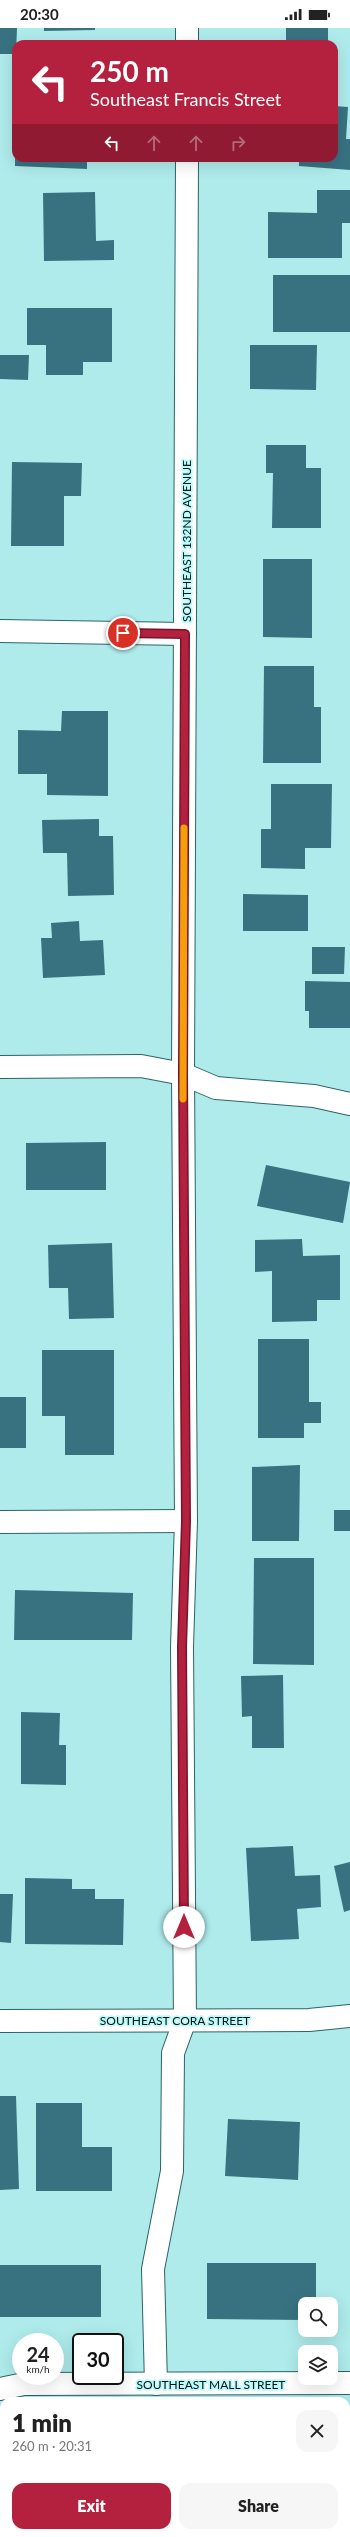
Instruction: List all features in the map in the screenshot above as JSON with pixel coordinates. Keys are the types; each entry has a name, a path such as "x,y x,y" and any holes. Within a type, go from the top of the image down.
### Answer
{"street":[{"path":"187,28 187,40"},
{"name":"SOUTHEAST 132ND AVENUE","path":"156,2384 153,2269 172,2171 173,2053 185,2020 182,1647 186,1521 183,1074 187,162"},
{"path":"0,631 185,634"},
{"path":"0,1066 142,1066 183,1074 216,1088 314,1096 350,1104"},
{"path":"0,1522 186,1521"},
{"name":"SOUTHEAST CORA STREET","path":"0,2021 309,2020 350,2016"},
{"name":"SOUTHEAST MALL STREET","path":"0,2389 24,2384 350,2383"}],"building":[{"path":"0,28 17,28 17,40 12,40 12,54 0,54"},
{"path":"44,28 95,28 95,30 44,31"},
{"path":"286,28 328,28 328,40 286,40"},
{"path":"338,106 348,107 346,139 350,139 350,170 299,166 299,162 338,162"},
{"path":"15,162 87,162 87,169 15,166"},
{"path":"317,190 350,190 350,223 342,223 342,258 268,258 268,212 317,213"},
{"path":"95,192 96,241 114,240 114,260 44,261 43,193"},
{"path":"273,275 350,275 350,332 273,332"},
{"path":"27,308 112,308 112,362 83,362 83,375 46,375 46,345 27,345"},
{"path":"250,345 317,345 316,390 250,389"},
{"path":"0,355 29,355 28,380 0,379"},
{"path":"266,445 306,445 306,468 321,468 321,528 272,528 273,473 266,473"},
{"path":"12,462 82,463 81,496 64,496 64,546 11,546"},
{"path":"263,559 312,559 312,638 263,637"},
{"path":"264,666 314,666 314,707 321,707 321,763 263,763"},
{"path":"62,711 108,711 108,796 47,795 47,774 18,774 18,730 61,731"},
{"path":"271,784 332,784 331,848 305,848 305,869 261,868 261,829 271,829"},
{"path":"99,819 99,836 113,836 114,895 68,896 67,853 43,853 42,820"},
{"path":"243,894 308,895 308,931 243,931"},
{"path":"79,921 80,941 103,940 105,975 43,978 41,938 52,938 51,923"},
{"path":"312,947 345,947 344,974 312,974"},
{"path":"305,981 350,982 350,1028 309,1028 309,1011 305,1011"},
{"path":"106,1142 106,1190 26,1190 26,1143"},
{"path":"266,1165 350,1182 343,1223 257,1206"},
{"path":"302,1239 303,1256 340,1255 340,1300 317,1300 317,1321 272,1322 272,1271 255,1272 255,1240"},
{"path":"112,1243 114,1318 69,1319 68,1288 49,1288 48,1245"},
{"path":"258,1339 309,1339 309,1402 321,1402 321,1423 304,1423 304,1438 258,1438"},
{"path":"42,1350 114,1350 114,1455 65,1455 65,1416 42,1416"},
{"path":"0,1397 26,1397 26,1448 0,1448"},
{"path":"300,1465 299,1541 252,1541 252,1467"},
{"path":"334,1510 350,1510 350,1531 334,1531"},
{"path":"254,1558 314,1558 314,1665 253,1664"},
{"path":"15,1590 133,1593 132,1640 14,1640"},
{"path":"283,1675 284,1748 252,1748 252,1716 242,1717 241,1676"},
{"path":"21,1712 60,1713 59,1745 66,1745 66,1785 21,1784"},
{"path":"293,1846 295,1876 320,1875 321,1907 297,1909 299,1939 251,1941 246,1848"},
{"path":"350,1862 350,1910 344,1912 334,1866"},
{"path":"25,1878 72,1879 72,1889 95,1889 95,1899 124,1899 123,1945 25,1944"},
{"path":"0,1894 13,1894 11,1943 0,1942"},
{"path":"0,2096 16,2096 19,2189 0,2190"},
{"path":"36,2103 82,2103 82,2147 112,2147 112,2191 36,2191"},
{"path":"228,2119 300,2122 298,2180 225,2176"},
{"path":"207,2263 316,2263 316,2297 298,2297 298,2320 207,2319"},
{"path":"0,2265 101,2265 101,2317 0,2317"}],"slow traffic":[{"path":"183,1099 184,828"}],"route":[{"path":"123,633 185,634 183,1074 186,1521 182,1647 184,1927"}]}
